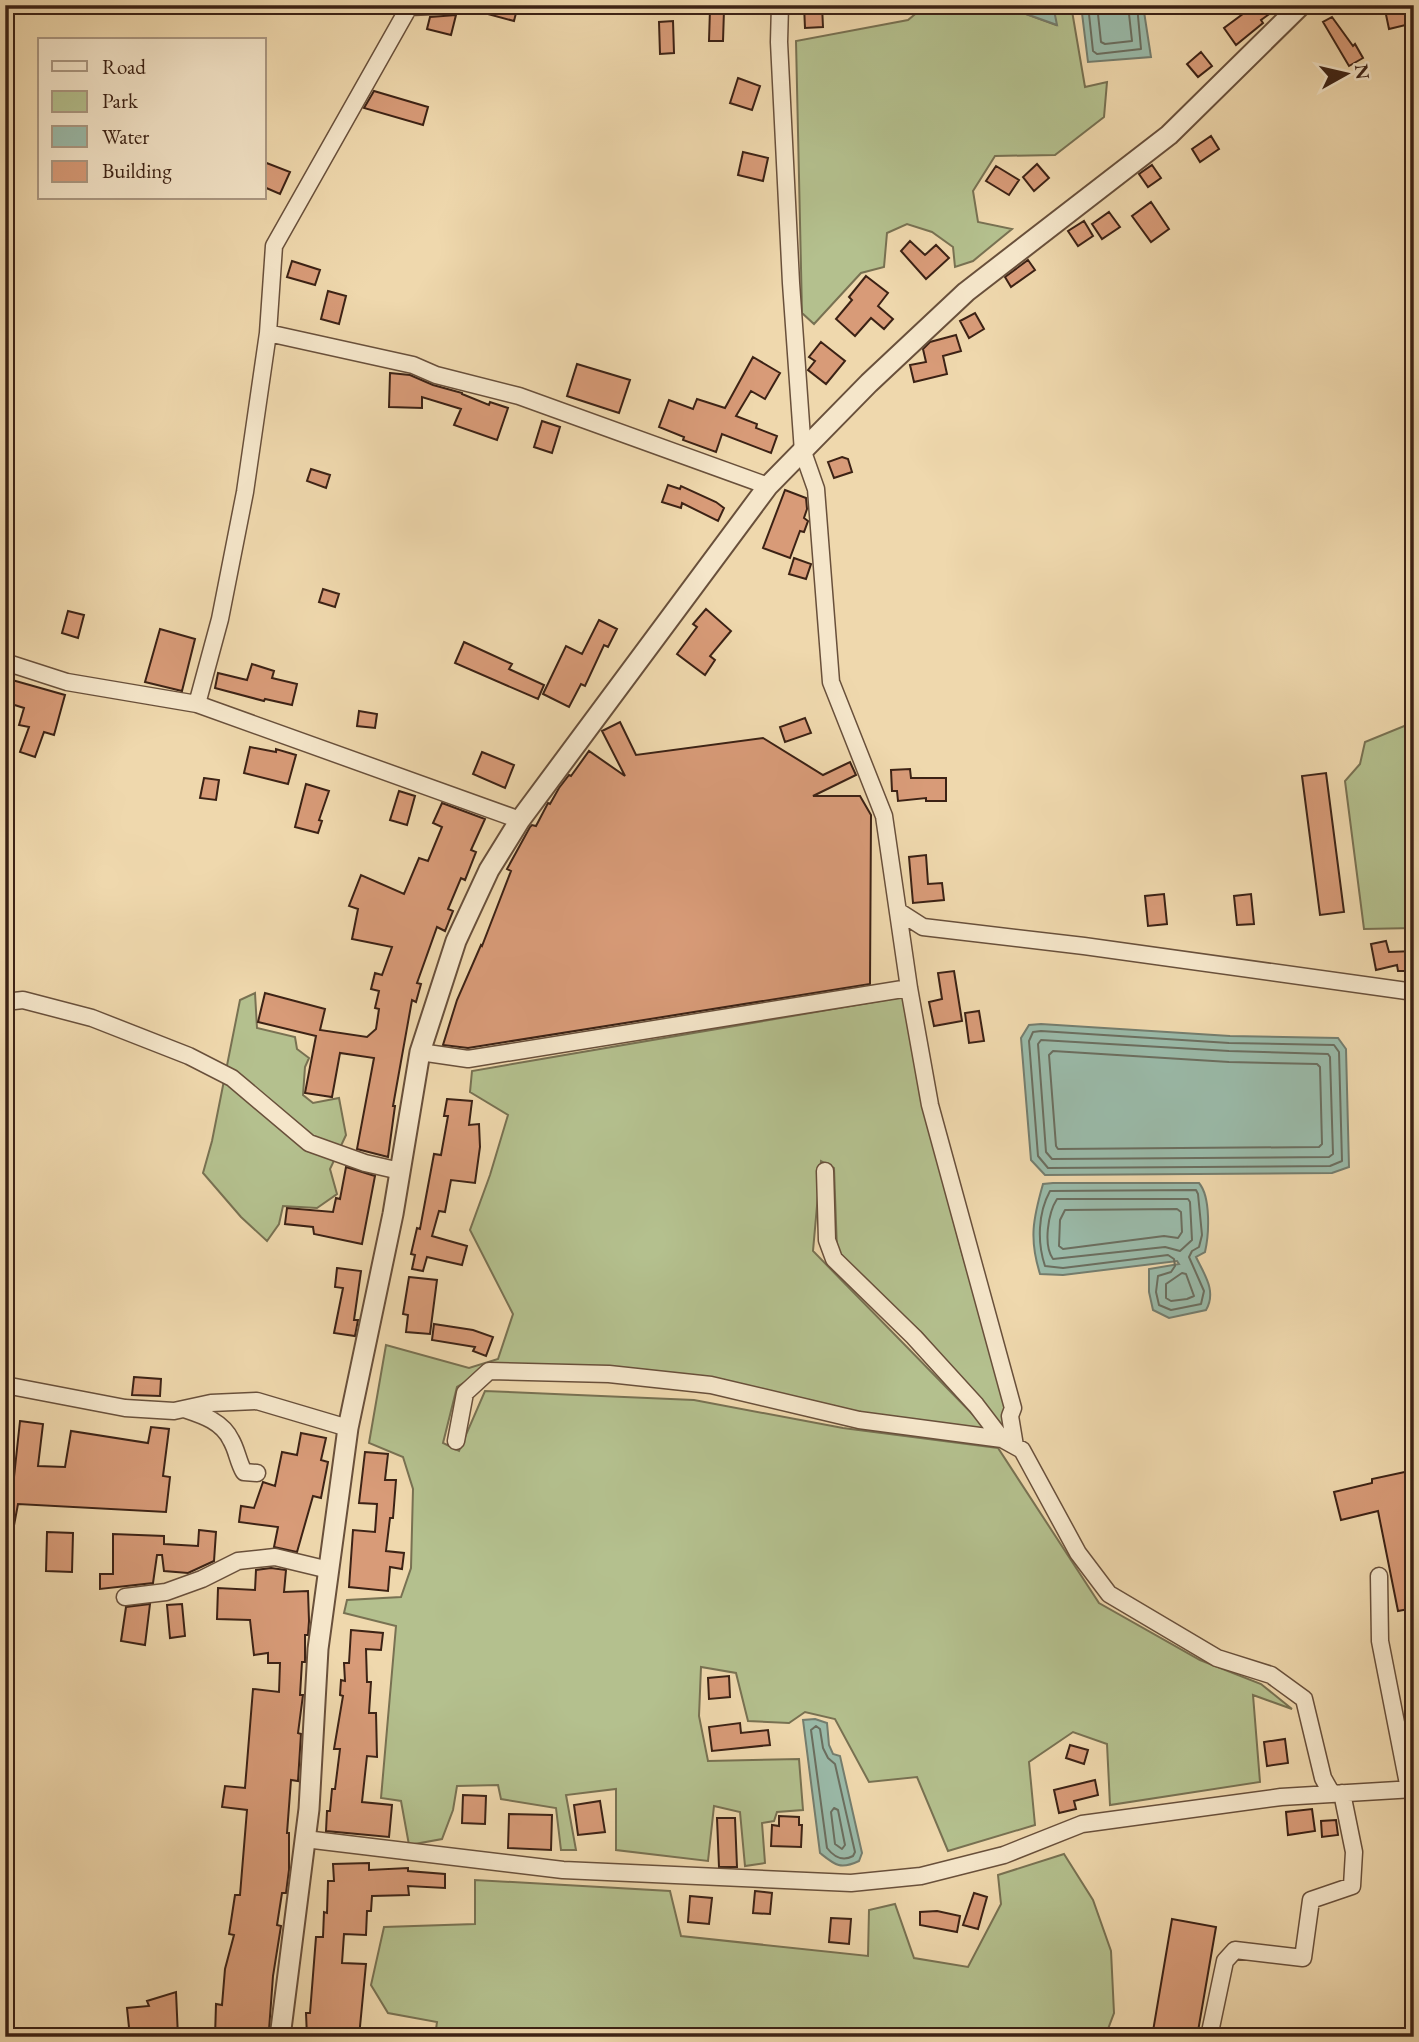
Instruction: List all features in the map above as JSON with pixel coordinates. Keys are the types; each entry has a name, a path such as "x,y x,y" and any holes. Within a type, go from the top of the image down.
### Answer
{"street":[{"path":"197,704 223,606 245,492 268,333 274,246 409,7 455,5"},
{"path":"780,5 779,42 791,284 803,452 816,489 831,682 884,816 909,988 930,1105 1013,1408 1009,1443"},
{"path":"280,2037 309,1809 318,1649 348,1427 400,1171 420,1052 456,941 489,870 520,820 768,486 869,383 966,292 1169,135 1301,5"},
{"path":"268,333 413,365 436,375 519,396 768,486"},
{"path":"5,662 67,682 197,704 520,820"},
{"path":"898,911 923,927 1098,948 1414,992"},
{"path":"420,1052 468,1059 909,988"},
{"path":"5,1002 23,1000 92,1018 190,1056 232,1078 309,1143 365,1163 400,1171"},
{"path":"825,1171 827,1241 834,1259 914,1337 1009,1443"},
{"path":"456,1441 466,1393 489,1371 609,1374 711,1385 859,1420 1009,1443 1022,1450 1078,1553 1108,1594 1217,1658 1271,1675 1304,1699 1323,1778 1337,1794 1354,1852 1352,1886 1311,1900 1303,1958 1235,1950 1226,1961 1209,2037"},
{"path":"5,1385 125,1408 174,1411 211,1403 257,1401 348,1427"},
{"path":"182,1409 208,1417 221,1426 231,1438 244,1472 257,1474"},
{"path":"125,1597 166,1592 238,1561 275,1557 329,1570"},
{"path":"305,1839 563,1870 851,1883 933,1873 1004,1855 1082,1824 1281,1797 1411,1789 1380,1641 1379,1576"}],"green space":[{"path":"926,5 1001,5 1056,25 1053,5 1071,5 1085,87 1107,82 1104,117 1055,155 995,156 973,191 978,222 1012,229 973,261 955,267 953,247 932,232 907,224 887,233 884,267 861,273 814,324 802,313 796,41 908,20"},
{"path":"1414,722 1414,928 1364,929 1345,781 1360,764 1365,742"},
{"path":"255,993 257,1028 295,1037 297,1049 309,1058 305,1067 303,1095 313,1103 339,1098 346,1135 330,1169 337,1194 317,1208 283,1206 279,1224 267,1241 241,1217 203,1173 212,1141 240,1000"},
{"path":"903,997 921,1097 962,1253 1008,1406 1007,1433 922,1333 871,1287 837,1250 834,1168 821,1161 813,1251 989,1431 864,1416 713,1379 494,1365 457,1387 443,1443 459,1451 485,1391 694,1400 843,1428 998,1448 1099,1603 1200,1660 1261,1684 1292,1709 1253,1695 1260,1782 1110,1805 1107,1744 1073,1732 1029,1762 1035,1825 948,1851 917,1777 869,1782 835,1719 805,1712 789,1723 748,1721 736,1673 701,1667 699,1716 708,1761 799,1759 803,1810 777,1812 774,1821 762,1823 765,1863 745,1866 740,1812 714,1806 708,1861 616,1850 616,1789 566,1795 576,1850 561,1850 556,1808 501,1799 498,1785 457,1786 453,1810 442,1839 409,1845 401,1801 381,1798 396,1626 344,1613 347,1600 401,1597 411,1568 413,1489 403,1457 369,1443 386,1345 469,1368 498,1359 513,1314 470,1230 508,1115 470,1092 472,1071"},
{"path":"1064,1854 1093,1900 1111,1951 1114,2013 1105,2037 435,2037 437,2022 388,2013 371,1985 384,1927 475,1924 475,1880 670,1891 681,1936 868,1956 869,1910 895,1904 914,1958 968,1967 1001,1904 998,1875"}],"water":[{"path":"1001,5 1053,5 1057,25"},
{"path":"1081,5 1143,5 1151,57 1088,62"},
{"path":"1029,1025 1230,1036 1338,1038 1346,1049 1349,1167 1332,1173 1045,1175 1031,1160 1021,1038"},
{"path":"1199,1183 1206,1197 1208,1216 1205,1252 1196,1257 1210,1289 1206,1310 1169,1318 1153,1310 1149,1292 1149,1269 1179,1264 1177,1261 1063,1275 1040,1274 1033,1239 1035,1219 1043,1184"},
{"path":"815,1719 827,1723 829,1745 833,1754 840,1756 862,1853 859,1861 847,1865 834,1863 820,1853 803,1720"}],"building":[{"path":"474,5 518,5 514,21 473,10"},
{"path":"804,5 822,5 823,27 805,28"},
{"path":"1255,5 1282,5 1261,20 1263,23 1236,45 1224,28"},
{"path":"1384,5 1414,5 1414,23 1389,29"},
{"path":"710,9 724,10 723,41 709,41"},
{"path":"456,15 451,35 427,29 430,17"},
{"path":"1332,17 1363,58 1349,66 1323,22"},
{"path":"673,21 674,53 660,54 659,22"},
{"path":"1201,52 1212,66 1198,77 1187,64"},
{"path":"738,78 760,86 752,110 730,103"},
{"path":"374,91 428,107 423,125 364,108"},
{"path":"1211,136 1219,149 1200,162 1192,149"},
{"path":"743,152 768,158 763,181 738,175"},
{"path":"266,163 290,172 280,194 266,188"},
{"path":"1037,164 1049,178 1034,191 1023,177"},
{"path":"1152,165 1161,178 1148,187 1139,174"},
{"path":"996,166 1019,180 1009,195 986,181"},
{"path":"1151,202 1169,229 1151,242 1132,216"},
{"path":"1109,212 1120,227 1102,239 1092,224"},
{"path":"1084,221 1093,236 1078,246 1068,231"},
{"path":"910,241 925,255 936,245 949,258 926,279 901,251"},
{"path":"1028,260 1035,270 1011,287 1005,277"},
{"path":"292,261 320,270 315,285 287,277"},
{"path":"866,276 888,293 878,306 893,319 884,329 871,318 855,336 836,319 852,300 849,297"},
{"path":"328,291 346,296 339,324 321,319"},
{"path":"975,313 984,329 969,338 960,321"},
{"path":"956,335 961,351 943,356 947,374 914,382 910,365 926,362 923,349 930,342"},
{"path":"821,342 845,361 826,384 808,370 815,361 809,357"},
{"path":"753,357 780,373 765,399 751,391 736,416 777,436 771,453 722,434 716,452 683,440 684,437 659,427 669,400 693,409 697,399 725,408"},
{"path":"577,364 630,380 619,413 567,396"},
{"path":"390,373 410,375 489,405 490,402 508,408 497,440 454,425 461,409 422,397 422,408 389,407"},
{"path":"542,421 560,427 552,453 534,447"},
{"path":"842,457 848,459 852,472 834,478 828,462"},
{"path":"311,469 330,475 326,488 307,481"},
{"path":"668,485 680,489 681,486 716,502 724,508 718,521 682,503 681,508 662,502"},
{"path":"785,490 806,498 804,518 808,521 804,532 800,531 790,558 763,548"},
{"path":"794,558 811,564 806,579 789,574"},
{"path":"323,589 339,594 335,607 319,602"},
{"path":"706,609 731,631 710,656 715,660 705,675 677,654 697,627 693,624"},
{"path":"68,611 84,615 78,638 62,633"},
{"path":"599,620 617,629 608,647 604,645 585,686 581,684 569,707 543,694 566,646 582,654"},
{"path":"160,629 195,639 182,691 145,682"},
{"path":"464,642 512,664 509,669 544,685 538,699 455,663"},
{"path":"252,664 274,671 272,678 297,684 292,705 265,699 264,701 215,688 218,673 247,680"},
{"path":"5,678 65,695 54,735 44,732 35,757 20,752 29,727 19,725 24,708 5,702"},
{"path":"359,711 377,714 375,728 357,726"},
{"path":"805,718 811,733 785,742 780,727"},
{"path":"620,722 636,755 763,738 823,775 850,762 856,775 813,796 860,796 871,815 870,984 468,1048 443,1045 457,1000 482,946 511,871 507,869 530,827 536,826 548,803 550,804 559,788 589,751 625,776 602,731"},
{"path":"250,747 276,752 276,749 296,755 288,784 244,773"},
{"path":"482,752 514,765 505,788 473,774"},
{"path":"910,769 911,778 946,778 946,801 926,801 926,798 898,801 897,791 892,791 891,770"},
{"path":"1326,773 1344,912 1320,915 1302,776"},
{"path":"204,778 219,780 216,800 200,798"},
{"path":"306,784 329,791 319,820 322,821 318,833 295,827"},
{"path":"399,791 415,796 407,825 390,820"},
{"path":"442,803 485,819 471,850 476,852 465,880 461,878 448,909 453,911 445,931 437,927 417,983 421,984 416,1002 412,1000 393,1106 388,1157 357,1149 374,1058 340,1053 332,1097 305,1093 316,1036 258,1022 265,993 325,1009 320,1030 367,1037 376,1029 379,1009 375,1008 379,991 371,989 375,973 382,975 392,947 352,939 358,909 349,906 361,875 404,894 419,858 428,861 442,827 433,823"},
{"path":"926,855 928,884 942,883 944,900 913,903 909,857"},
{"path":"1164,894 1167,924 1148,926 1145,896"},
{"path":"1251,894 1254,924 1237,925 1234,896"},
{"path":"1386,941 1389,952 1414,951 1414,971 1398,971 1397,965 1376,970 1371,944"},
{"path":"954,971 962,1021 934,1026 929,1002 942,999 938,973"},
{"path":"979,1011 984,1041 969,1043 965,1013"},
{"path":"447,1099 472,1101 469,1125 479,1124 480,1147 475,1183 451,1180 445,1212 439,1211 432,1236 467,1246 462,1265 427,1257 423,1271 412,1269 415,1255 411,1254 417,1228 420,1229 434,1154 441,1155 448,1116 444,1116"},
{"path":"346,1167 375,1176 362,1244 314,1234 313,1227 285,1224 287,1208 333,1212 336,1198 340,1199"},
{"path":"337,1268 361,1271 354,1320 358,1320 355,1336 334,1333 343,1288 335,1287"},
{"path":"409,1277 437,1280 430,1334 406,1332 408,1315 403,1314"},
{"path":"434,1324 473,1330 493,1337 486,1356 473,1351 475,1347 432,1340"},
{"path":"134,1377 161,1379 160,1396 132,1395"},
{"path":"20,1421 43,1424 38,1466 65,1467 71,1431 148,1443 151,1427 169,1429 163,1476 170,1477 166,1512 18,1504 12,1536 5,1535 5,1487 8,1475 14,1477"},
{"path":"301,1433 326,1438 321,1460 328,1462 321,1498 313,1496 297,1552 274,1547 278,1527 239,1522 241,1506 254,1508 263,1482 275,1486 282,1452 297,1455"},
{"path":"365,1452 388,1454 385,1480 396,1480 393,1518 390,1518 386,1551 404,1553 402,1569 390,1567 388,1591 349,1587 353,1530 375,1532 377,1504 359,1503"},
{"path":"1414,1470 1414,1608 1398,1611 1378,1511 1341,1520 1334,1492 1372,1483 1372,1479"},
{"path":"199,1530 216,1532 214,1561 188,1573 164,1571 162,1555 157,1555 153,1583 100,1589 100,1574 113,1574 113,1534 164,1536 164,1544 198,1546"},
{"path":"47,1532 73,1533 72,1572 46,1571"},
{"path":"256,1570 286,1570 284,1592 308,1591 309,1621 308,1635 305,1635 305,1662 302,1662 300,1695 303,1695 298,1733 301,1734 298,1781 291,1780 287,1833 289,1870 277,1925 281,1926 273,1976 269,2030 240,2029 239,2037 215,2037 216,2004 222,2005 225,1969 234,1935 229,1934 235,1895 240,1895 247,1810 222,1807 225,1786 245,1788 253,1689 279,1692 280,1663 268,1663 268,1653 254,1655 250,1620 217,1619 218,1588 255,1590"},
{"path":"150,1604 145,1645 121,1641 126,1607"},
{"path":"182,1604 185,1636 170,1638 167,1605"},
{"path":"351,1630 383,1633 381,1650 366,1649 367,1682 371,1682 369,1713 376,1713 377,1757 367,1756 362,1802 392,1805 389,1837 326,1831 327,1811 330,1811 332,1789 335,1789 340,1749 334,1749 343,1696 340,1695 341,1680 345,1681 344,1663 349,1663"},
{"path":"729,1676 730,1697 709,1699 708,1678"},
{"path":"740,1723 741,1733 768,1730 770,1745 712,1751 709,1727"},
{"path":"1285,1739 1288,1763 1267,1766 1264,1742"},
{"path":"1070,1745 1088,1750 1084,1764 1066,1758"},
{"path":"1095,1780 1098,1795 1074,1801 1076,1809 1059,1813 1054,1790"},
{"path":"463,1795 486,1796 485,1824 462,1823"},
{"path":"600,1801 605,1832 578,1835 574,1805"},
{"path":"1312,1809 1315,1831 1288,1835 1286,1812"},
{"path":"509,1814 552,1815 551,1850 508,1848"},
{"path":"779,1816 799,1817 799,1825 802,1825 801,1847 771,1846 772,1825 779,1826"},
{"path":"717,1818 735,1818 737,1867 719,1867"},
{"path":"1336,1820 1338,1835 1322,1837 1321,1821"},
{"path":"369,1863 369,1870 408,1868 408,1871 445,1874 445,1888 408,1886 409,1895 372,1896 371,1911 367,1911 366,1935 344,1934 342,1963 366,1964 359,2037 307,2037 306,2013 310,2013 316,1937 323,1937 328,1881 334,1881 333,1864"},
{"path":"755,1891 772,1893 770,1914 753,1913"},
{"path":"974,1893 987,1897 978,1929 963,1925"},
{"path":"690,1896 712,1898 709,1924 688,1922"},
{"path":"937,1911 960,1916 957,1932 920,1925 920,1912"},
{"path":"831,1918 851,1919 849,1944 829,1942"},
{"path":"1172,1919 1216,1927 1197,2037 1152,2037"},
{"path":"176,1992 178,2037 130,2037 127,2008 149,2006 147,2001"}]}
